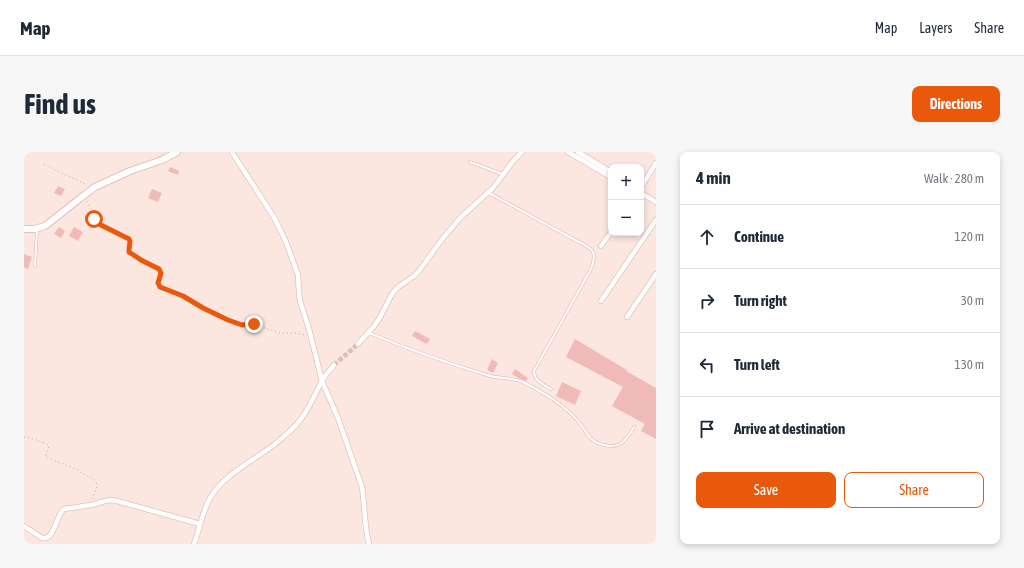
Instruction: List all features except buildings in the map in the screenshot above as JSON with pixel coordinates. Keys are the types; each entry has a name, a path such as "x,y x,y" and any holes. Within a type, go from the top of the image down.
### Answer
{"street":[{"path":"24,229 38,229 45,226 93,189 118,176 162,160 177,152"},
{"path":"232,152 275,219 298,275 300,301 322,381 338,418 362,487 365,527 368,544"},
{"path":"358,344 379,319 392,294 398,287 419,271 443,238 461,217 488,192 522,152"},
{"path":"568,152 608,175"},
{"path":"578,152 608,170"},
{"path":"644,182 656,163"},
{"path":"644,195 656,202"},
{"path":"601,301 656,220"},
{"path":"601,246 608,236"},
{"path":"627,317 656,274"},
{"path":"194,544 209,500 222,484 240,467 265,452 296,426 306,414 322,381 334,365"},
{"path":"24,526 42,538 48,538 61,512 64,510 105,501 117,501 200,524"}],"lane":[{"path":"470,162 503,174"},
{"path":"488,192 577,240 590,248 593,252 594,256 591,268 534,371 536,378 551,389"},
{"path":"35,266 38,229"},
{"path":"368,332 414,351 479,373 520,381 557,402 582,426 590,439 598,444 617,446 628,438 634,428"}],"path":[{"path":"44,164 93,189"},
{"path":"85,195 94,219 129,239 129,252 160,270 161,273 158,283 160,287 183,296 215,314 238,324 254,324 279,333 296,333 310,336"},
{"path":"24,437 47,444 49,446 46,457 73,468 97,482 91,505"}],"tunnel":[{"path":"334,365 358,344"}],"route":[{"path":"94,219 101,225 129,239 129,252 159,269 161,273 158,285 160,287 183,296 203,308 234,323 242,325 254,324"}]}
